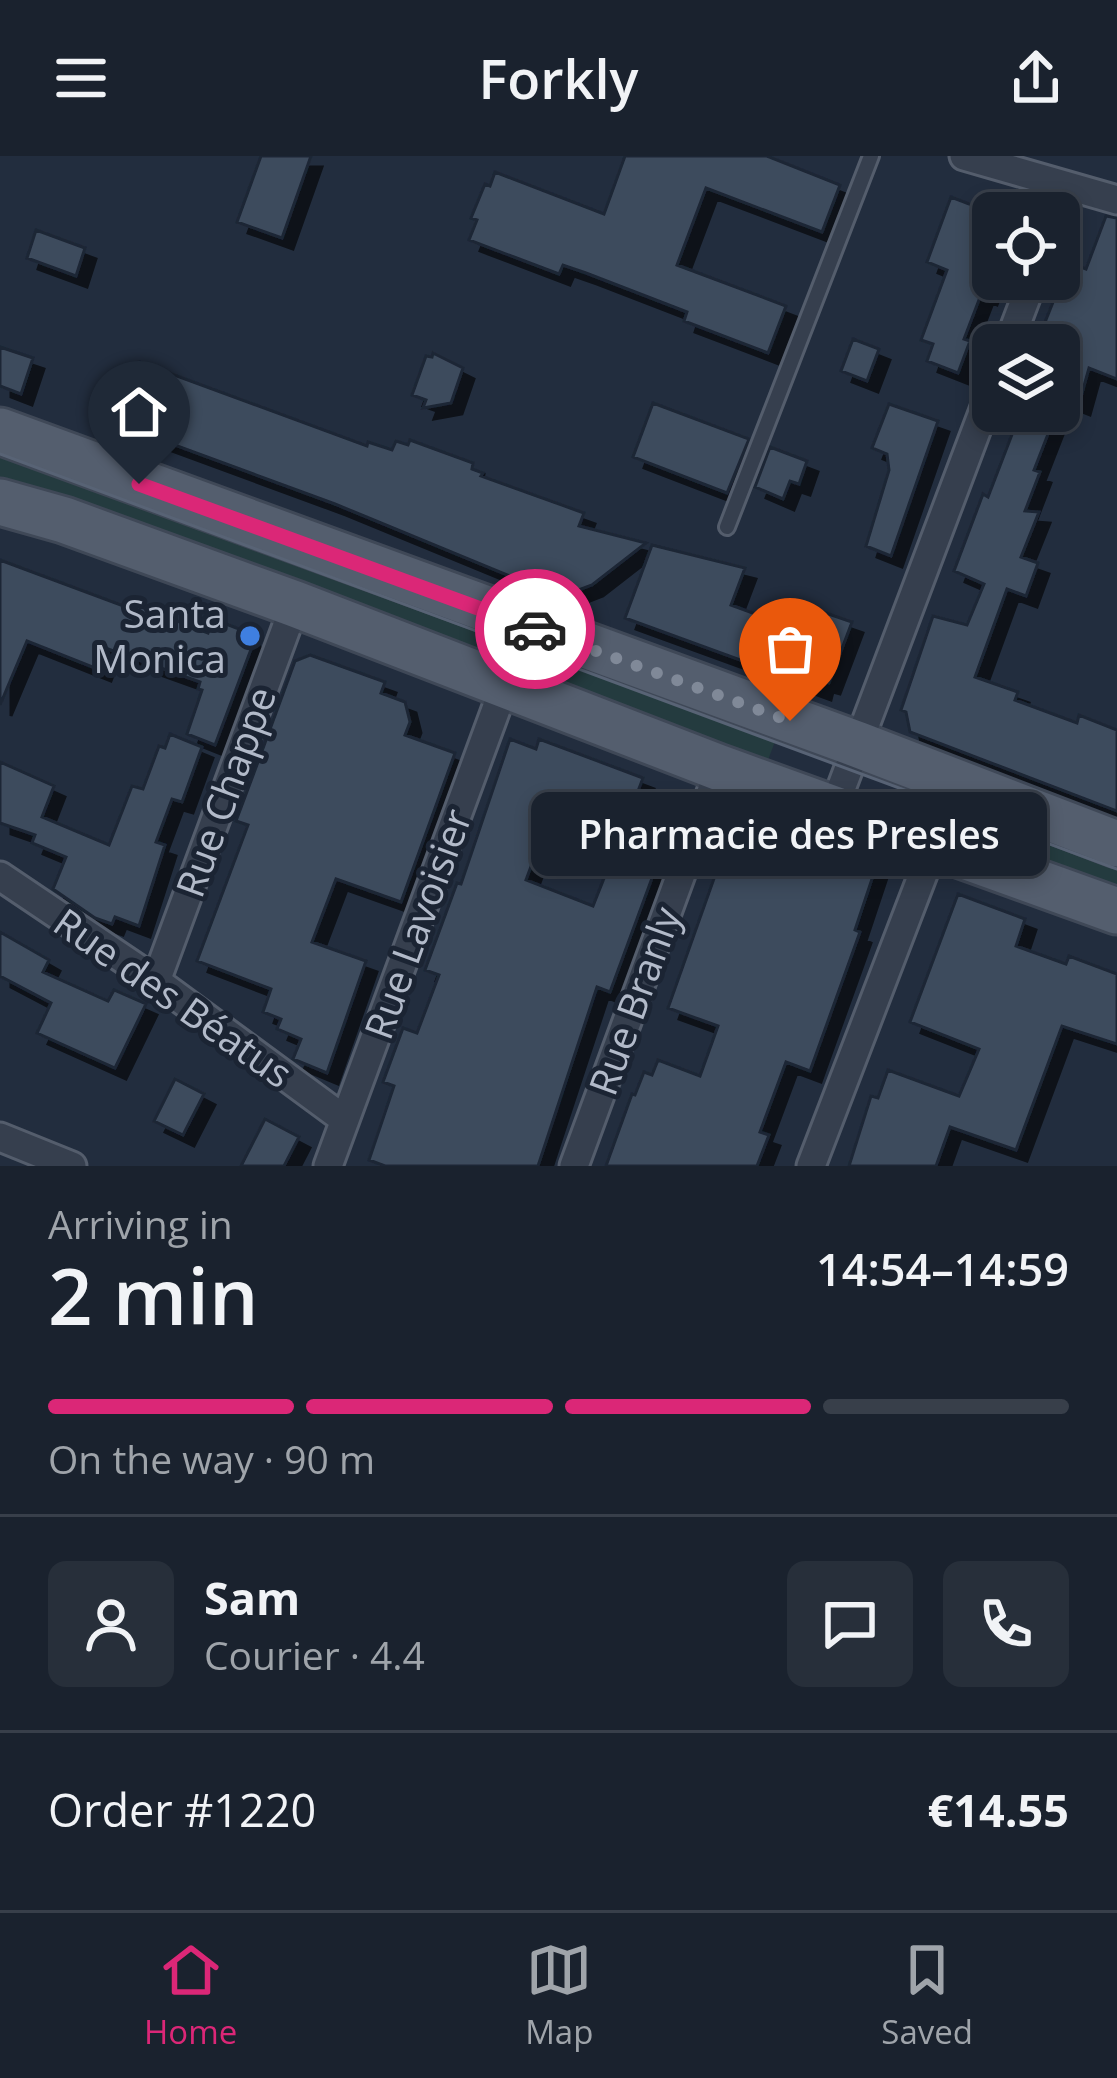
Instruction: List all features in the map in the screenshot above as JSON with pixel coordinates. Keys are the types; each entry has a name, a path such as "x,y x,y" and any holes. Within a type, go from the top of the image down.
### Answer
{"main road":[{"path":"0,431 1117,844"},
{"path":"0,502 64,520 295,604 506,682 720,769 1117,911"}],"street":[{"path":"964,156 1117,200"},
{"path":"1066,192 1068,185"},
{"path":"833,810 976,432"},
{"name":"Rue Chappe","path":"156,980 295,604"},
{"name":"Rue Lavoisier","path":"328,1166 506,682"},
{"name":"Rue Branly","path":"574,1166 720,769"},
{"path":"811,1166 958,784"},
{"name":"Rue des Béatus","path":"0,876 156,980 345,1120"},
{"path":"0,1136 72,1166"}],"lane":[{"path":"727,527 871,156"}],"green space":[{"path":"0,448 779,731 765,768 0,486"},
{"path":"1010,817 1117,860 1117,893 998,853"}],"building":[{"path":"261,156 311,156 282,238 237,222"},
{"path":"625,156 767,156 840,185 822,232 706,188 677,265 786,306 768,353 684,321 687,312 586,273 563,265 559,274 469,240 477,220 471,218 495,172 604,214"},
{"path":"951,197 972,205 972,300 979,300 964,339 970,341 958,373 927,361 933,344 921,340 947,270 927,262"},
{"path":"1106,216 1117,218 1117,379 1089,368 1080,400 1080,324 1044,324 1054,300 1080,300 1080,267 1086,269"},
{"path":"36,230 85,248 76,276 27,258"},
{"path":"853,339 879,349 867,381 841,371"},
{"path":"0,347 33,358 21,394 0,386"},
{"path":"433,353 463,368 451,403 423,408 426,400 412,395 426,356"},
{"path":"139,362 367,446 368,442 392,450 396,441 408,445 410,440 473,463 472,469 481,476 584,513 579,526 646,543 592,585 576,591 573,602 335,504 101,418 101,401 117,375"},
{"path":"653,403 749,439 727,493 633,457"},
{"path":"889,404 938,421 891,556 866,546 889,470 887,454 872,448"},
{"path":"1013,432 1049,432 1025,511 1039,512 1021,557 1038,563 1026,596 1007,589 975,677 1018,692 1015,700 1077,723 1079,715 1117,730 1117,811 910,732 906,712 901,710 933,616 967,625 984,584 954,571 983,494 988,497"},
{"path":"770,447 807,461 799,484 790,481 783,499 755,487"},
{"path":"652,545 745,568 731,605 802,631 811,608 852,622 829,683 822,681 820,689 625,618"},
{"path":"0,560 208,633 213,619 247,632 253,644 215,745 187,734 202,690 198,689 200,682 108,649 100,670 27,641 0,705"},
{"path":"310,655 385,682 381,693 405,702 410,722 405,735 455,753 401,902 336,879 312,942 366,961 327,1073 293,1059 301,1039 277,1029 281,1019 263,1012 271,989 197,961 248,825 236,821 295,661"},
{"path":"170,734 202,747 182,802 172,799 156,842 165,845 139,926 115,917 112,924 95,918 53,889 66,857 32,843 35,835 0,823 0,762 54,786 42,817 109,845 132,786 143,789 159,746 165,748"},
{"path":"510,739 536,749 539,739 643,778 621,836 662,851 610,992 597,987 538,1166 385,1166 369,1160 394,1086 383,1082 403,1028 417,1033 439,975 425,970 457,883 461,884","holes":["542,837 610,863 593,906 526,880"]},
{"path":"733,825 805,857 807,852 849,867 854,856 877,864 855,930 860,932 810,1071 786,1062 760,1132 769,1135 757,1166 606,1166 644,1072 652,1075 658,1060 700,1076 718,1026 668,1008"},
{"path":"958,894 1025,919 1016,946 1066,964 1069,956 1117,974 1117,1044 1062,1026 1016,1150 950,1127 936,1166 849,1166 871,1096 878,1098 888,1070 959,1096 979,1049 910,1022"},
{"path":"0,932 49,960 43,972 108,1001 114,990 146,1004 115,1068 37,1033 51,1003 0,976"},
{"path":"175,1079 204,1094 183,1135 154,1121"},
{"path":"265,1119 299,1137 284,1166 241,1166"}],"tram line":[{"path":"0,454 1117,869"}],"way so far":[{"path":"535,629 790,721"}],"place":[{"name":"Santa Monica","path":"250,636"},
{"name":"Pharmacie des Presles","path":"790,721"}],"route":[{"path":"139,484 535,629"}]}
